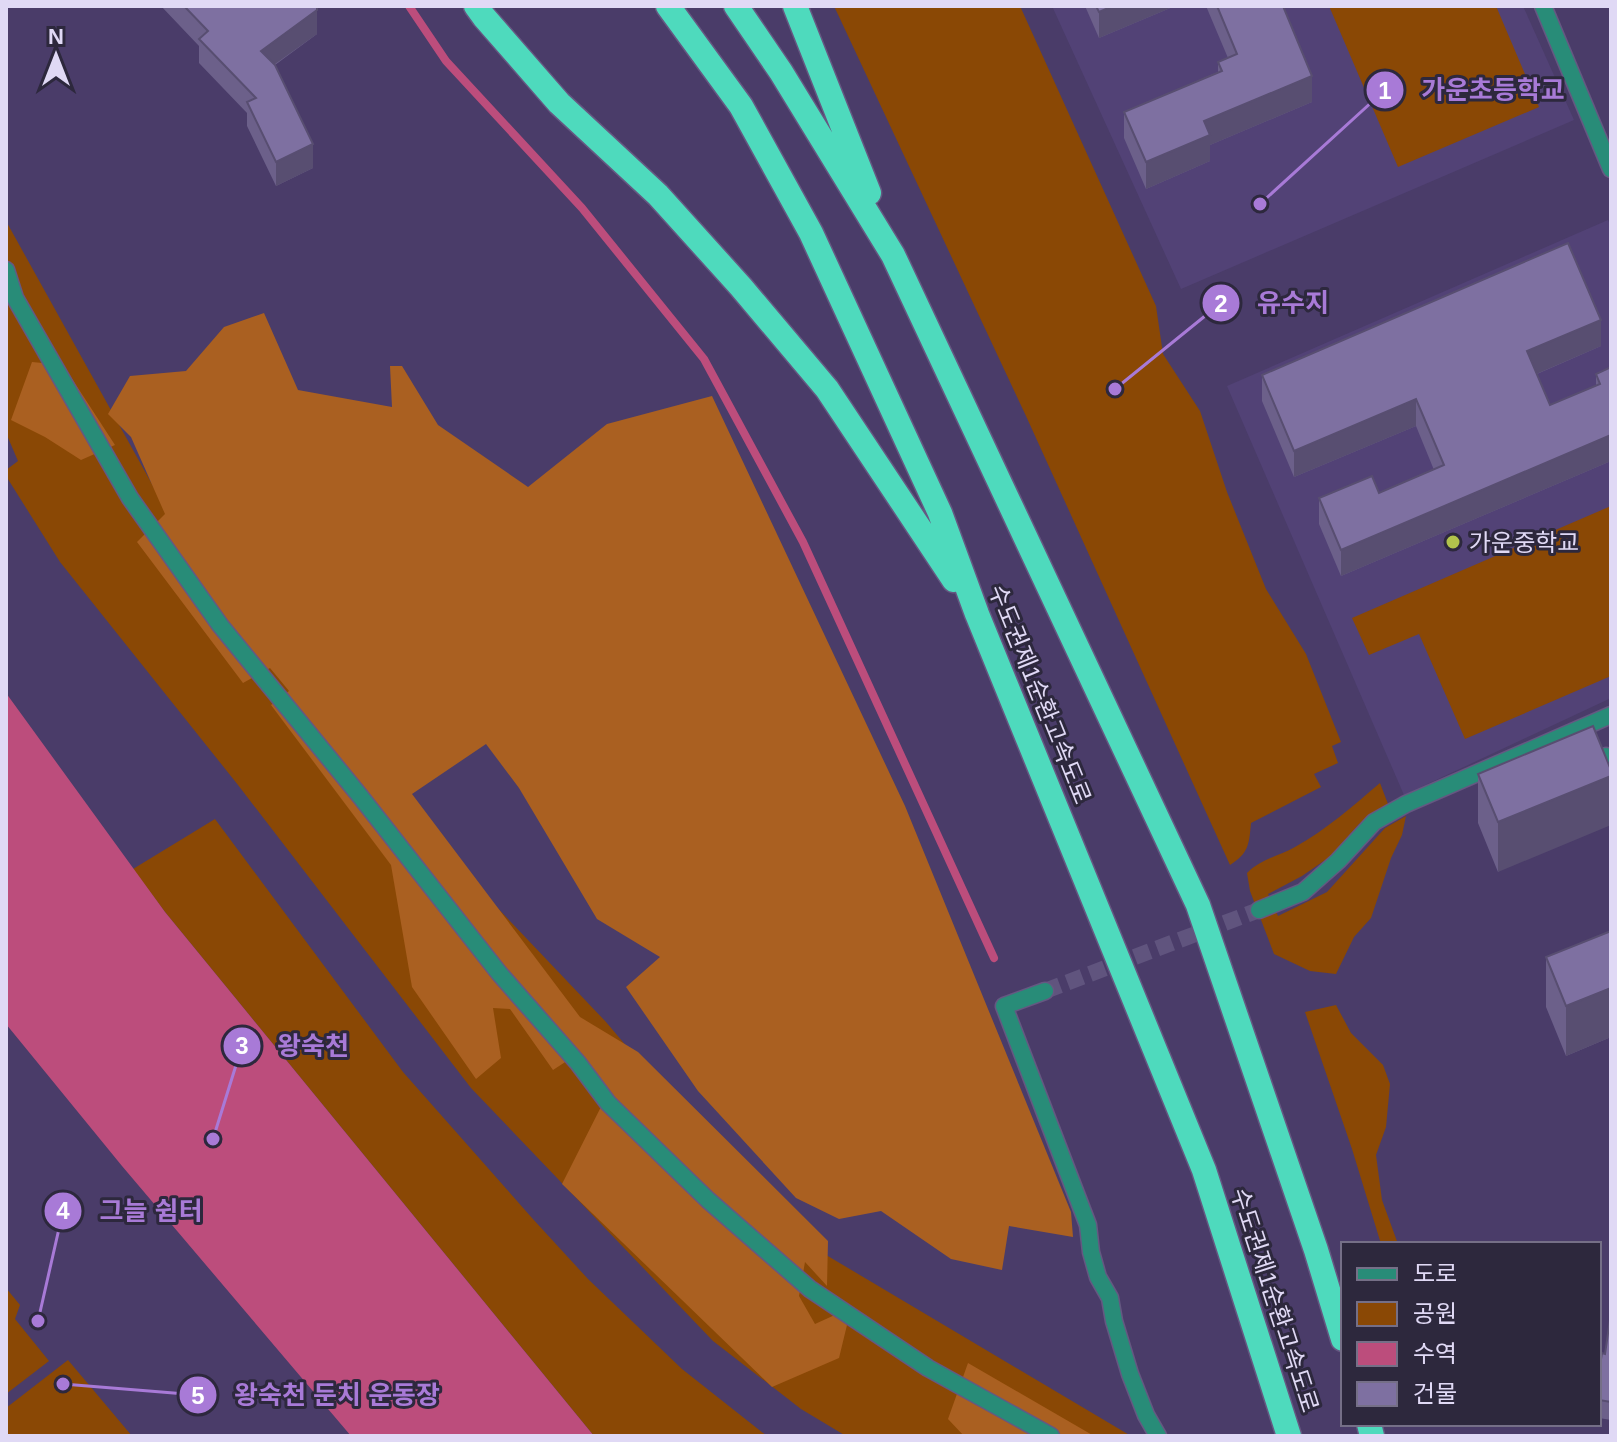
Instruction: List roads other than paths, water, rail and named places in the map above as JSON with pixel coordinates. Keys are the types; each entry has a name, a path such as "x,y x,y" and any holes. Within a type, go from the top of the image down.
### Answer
{"highway":[{"path":"476,6 559,103 658,195 827,389 977,614"},
{"name":"수도권제1순환고속도로","path":"668,6 741,106 811,233 940,513 977,614 1204,1170 1289,1436"},
{"name":"수도권제1순환고속도로","path":"736,6 781,72 893,255 1198,905 1316,1250 1341,1332"},
{"path":"795,6 893,255"}],"street":[{"path":"1543,6 1611,169"},
{"path":"6,270 15,298 130,498 220,625 499,973 578,1063 608,1103 708,1200 810,1289 928,1368 1051,1436"},
{"path":"1259,910 1303,892 1338,861 1374,822 1406,804 1611,715"},
{"path":"1045,991 1004,1006 1088,1225 1098,1277 1110,1298 1130,1374 1158,1436"}],"water":[{"path":"6,693 165,912 594,1436 351,1436 6,1024"}],"waterway":[{"path":"409,6 446,61 582,208 704,359 803,542 994,958"}],"tunnel":[{"path":"1045,991 1259,910"}],"place":[{"name":"가운초등학교","path":"1260,204"},
{"name":"유수지","path":"1115,389"},
{"name":"가운중학교","path":"1453,542"},
{"name":"왕숙천","path":"213,1139"},
{"name":"그늘 쉼터","path":"38,1321"},
{"name":"왕숙천 둔치 운동장","path":"63,1384"}]}
